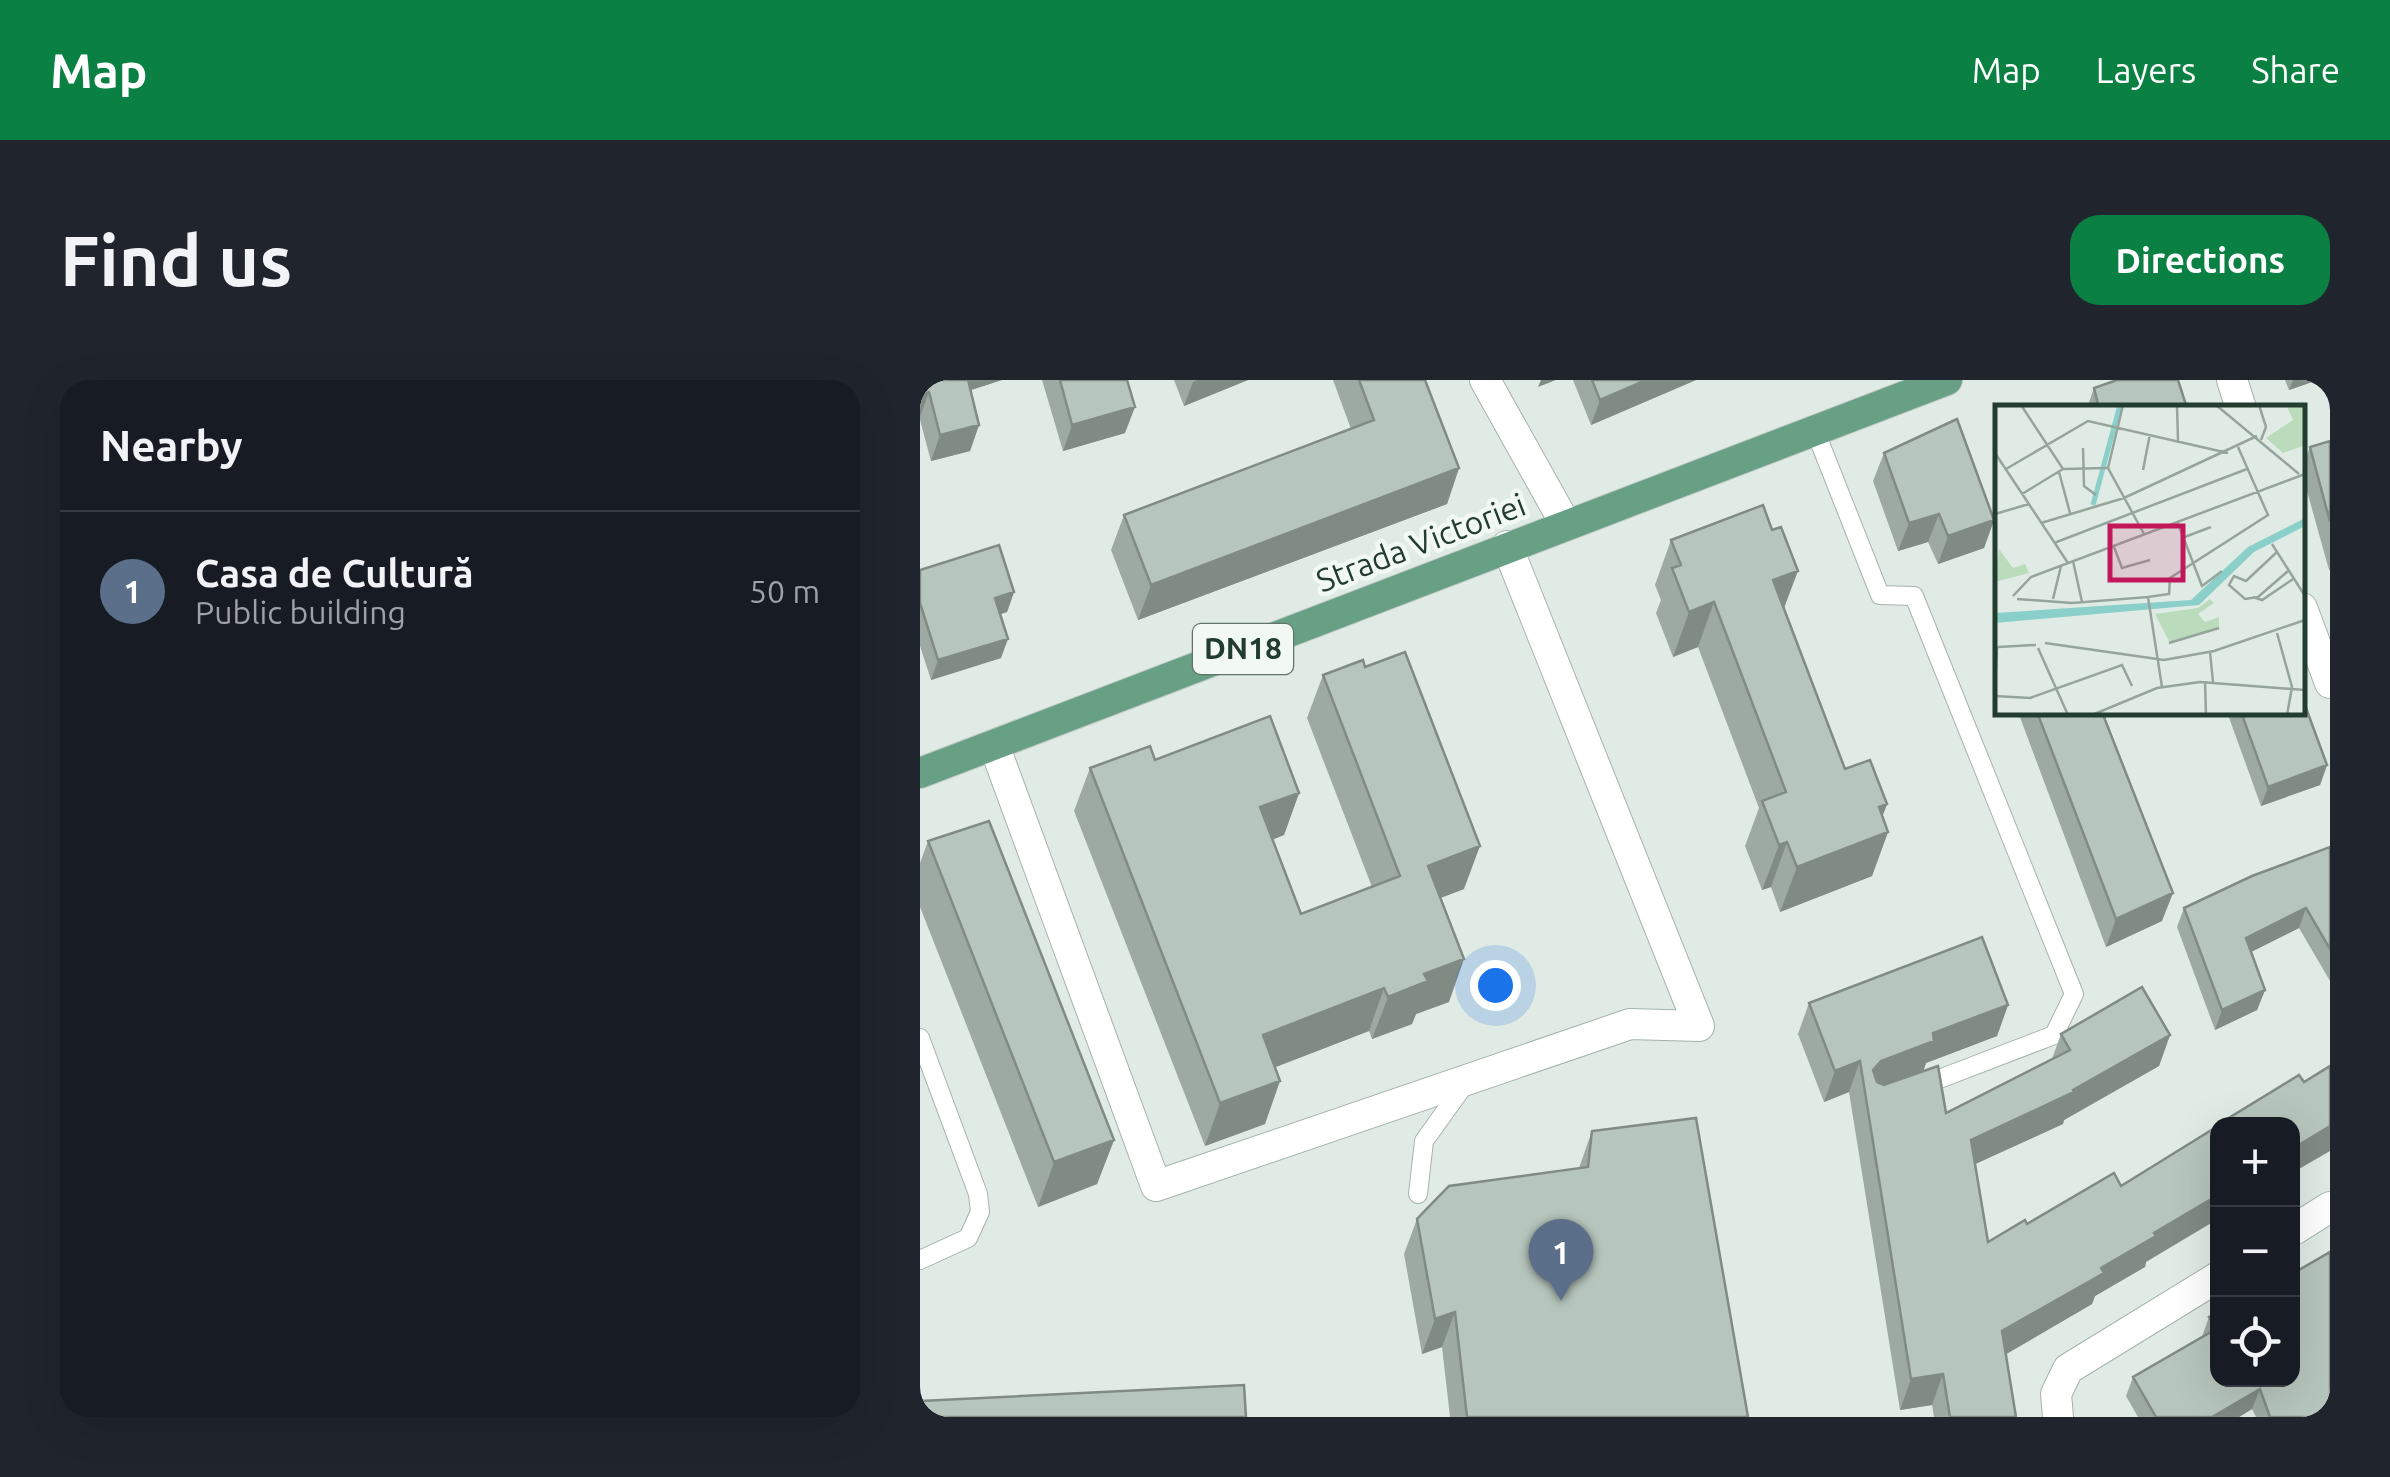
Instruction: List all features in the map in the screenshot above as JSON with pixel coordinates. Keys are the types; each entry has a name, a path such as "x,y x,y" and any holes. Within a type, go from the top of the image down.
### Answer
{"main road":[{"name":"Strada Victoriei","path":"920,773 1947,380"}],"street":[{"path":"1485,380 1566,526"},
{"path":"2232,380 2240,405"},
{"path":"994,745 1156,1186 1630,1024 1699,1026 1507,546"},
{"path":"2312,608 2330,683"},
{"path":"2300,1225 2330,1208"},
{"path":"2058,1417 2056,1394 2068,1369 2210,1282"}],"lane":[{"path":"1816,433 1880,595 1914,596 2074,994 2054,1036 1910,1090"},
{"path":"920,1038 978,1194 980,1212 968,1238 920,1260"},
{"path":"1418,1194 1424,1141 1471,1076"}],"building":[{"path":"920,380 968,380 979,425 940,435 929,392 920,395"},
{"path":"1060,380 1127,380 1135,407 1072,425"},
{"path":"1359,380 1425,380 1459,468 1151,585 1124,515 1374,420"},
{"path":"1592,380 1646,380 1600,400"},
{"path":"2117,380 2178,380 2186,405 2098,405 2094,388"},
{"path":"1957,419 1994,520 1948,536 1939,514 1909,523 1884,453"},
{"path":"2330,441 2330,522 2310,447"},
{"path":"1763,505 1772,530 1781,527 1798,571 1773,580 1845,769 1870,760 1887,804 1879,807 1888,832 1797,867 1787,842 1779,845 1762,801 1786,792 1714,602 1689,612 1672,568 1681,565 1671,540"},
{"path":"999,545 1014,592 995,598 1008,639 938,660 920,603 920,570"},
{"path":"1405,652 1480,846 1428,866 1464,959 1424,974 1428,981 1388,997 1384,988 1263,1035 1280,1081 1220,1103 1090,768 1150,746 1155,760 1270,716 1299,793 1260,807 1301,914 1400,876 1323,675 1363,660 1365,667"},
{"path":"2305,705 2327,765 2268,787 2242,715 2305,715"},
{"path":"2038,715 2103,715 2173,893 2116,919"},
{"path":"989,821 1114,1140 1054,1162 928,841"},
{"path":"2330,847 2330,949 2306,908 2246,938 2265,990 2222,1010 2184,908 2252,876"},
{"path":"1982,937 2008,1005 1933,1033 1934,1041 1881,1061 1873,1070 1877,1082 1884,1085 1938,1066 1946,1113 2070,1050 2061,1034 2142,987 2170,1035 2074,1092 1971,1140 1988,1242 2114,1173 2121,1186 2210,1131 2210,1200 2101,1268 2104,1273 2002,1331 2016,1417 1950,1417 1943,1374 1911,1379 1860,1061 1835,1071 1809,1003"},
{"path":"2330,1066 2330,1126 2300,1144 2300,1117 2230,1117 2299,1075 2304,1082"},
{"path":"1696,1118 1748,1417 1467,1417 1455,1312 1435,1319 1417,1219 1449,1186 1588,1167 1592,1131"},
{"path":"2330,1252 2330,1417 2270,1417 2260,1389 2212,1417 2156,1417 2133,1377 2210,1332 2210,1387 2300,1387 2300,1269"},
{"path":"1244,1385 1246,1417 920,1417 920,1401"}],"place":[{"name":"Casa de Cultură","path":"1561,1301"}]}
